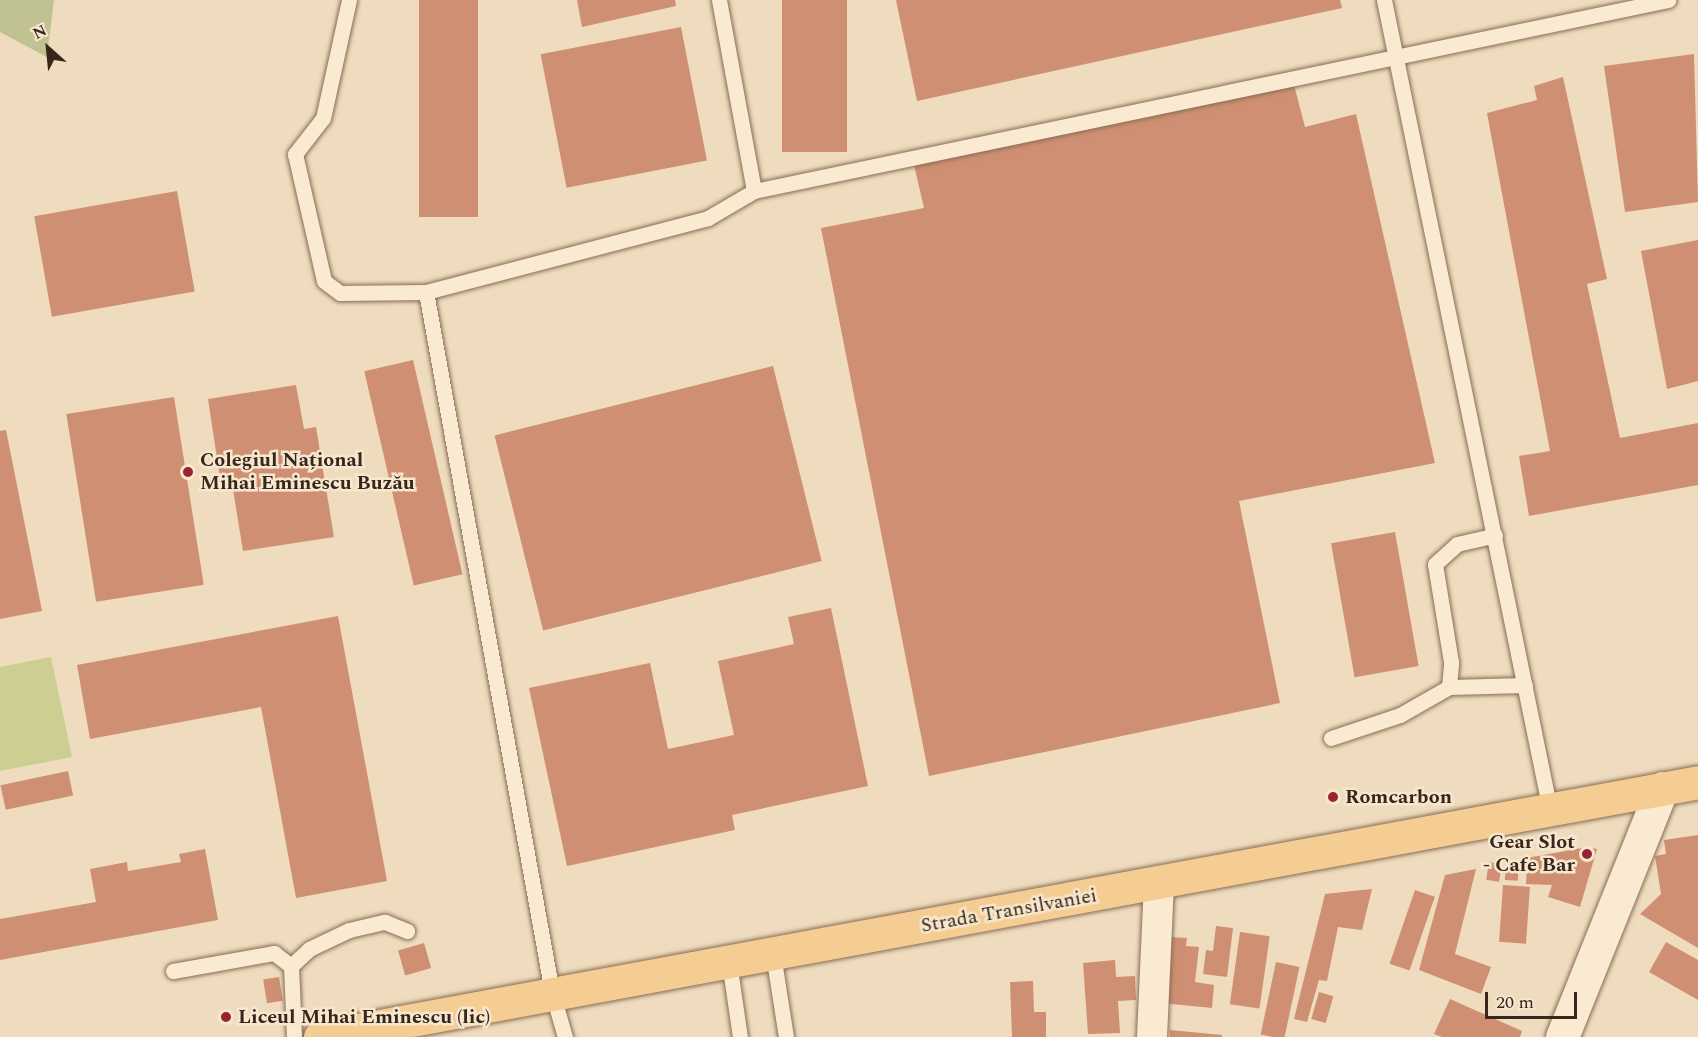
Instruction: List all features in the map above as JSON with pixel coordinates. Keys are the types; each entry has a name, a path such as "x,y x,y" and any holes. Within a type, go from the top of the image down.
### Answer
{"main road":[{"name":"Strada Transilvaniei","path":"320,1037 552,992 1159,884 1698,782"}],"street":[{"path":"1562,1037 1662,788"},
{"path":"1152,1037 1159,884"}],"lane":[{"path":"349,0 323,118 295,154 324,281 340,293 426,292 708,218 754,191 1395,55 1668,0"},
{"path":"719,0 754,191"},
{"path":"1383,0 1550,810"},
{"path":"426,292 552,992 565,1037"},
{"path":"1449,687 1451,662 1435,564 1457,544 1495,535"},
{"path":"1331,738 1400,715 1449,687 1525,685"},
{"path":"294,1037 291,966 309,949 349,930 385,922 407,931"},
{"path":"174,971 309,949"},
{"path":"274,953 291,966"},
{"path":"773,954 786,1037"},
{"path":"729,962 740,1037"}],"green space":[{"path":"0,0 54,0 47,57 0,32"},
{"path":"51,657 72,757 0,771 0,667"}],"building":[{"path":"419,0 478,0 478,217 419,217"},
{"path":"577,0 675,0 676,6 582,27"},
{"path":"782,0 847,0 847,152 782,152"},
{"path":"896,0 1340,0 1342,8 917,101"},
{"path":"681,27 707,161 567,188 541,54"},
{"path":"1694,54 1698,202 1625,212 1604,66"},
{"path":"1563,77 1607,279 1587,284 1620,438 1698,423 1698,485 1529,516 1519,456 1550,451 1487,113 1537,100 1534,86"},
{"path":"1293,81 1305,127 1356,114 1435,463 1239,501 1280,703 929,776 821,228 924,208 914,165"},
{"path":"177,191 195,291 52,317 34,216"},
{"path":"1698,240 1698,381 1667,389 1641,251"},
{"path":"413,360 462,574 414,586 364,371"},
{"path":"773,366 822,561 543,630 495,435"},
{"path":"296,385 304,429 316,427 334,537 243,551 231,477 220,478 208,399"},
{"path":"174,397 204,585 96,602 66,414"},
{"path":"6,430 42,611 0,619 0,431"},
{"path":"1395,532 1419,666 1355,677 1331,543"},
{"path":"831,608 868,786 732,815 735,830 567,866 529,688 650,663 668,749 734,735 718,661 794,644 788,617"},
{"path":"338,616 387,881 296,898 261,707 90,739 77,665"},
{"path":"68,771 73,795 6,810 1,785"},
{"path":"1698,835 1698,948 1640,914 1661,894 1655,856 1666,854 1664,840"},
{"path":"1587,847 1597,849 1580,907 1548,897 1552,885 1526,884 1527,858"},
{"path":"205,849 218,920 0,960 0,919 96,902 90,869 127,862 128,871 181,862 179,854"},
{"path":"1489,862 1502,864 1499,882 1486,880"},
{"path":"1506,863 1519,864 1518,881 1505,880"},
{"path":"1476,869 1455,954 1491,967 1481,994 1419,970 1445,875"},
{"path":"1503,885 1530,887 1526,944 1499,942"},
{"path":"1372,889 1362,930 1338,927 1327,981 1319,980 1307,1022 1294,1019 1325,894"},
{"path":"1415,890 1435,897 1409,971 1390,964"},
{"path":"1216,926 1233,928 1227,977 1203,974 1206,950 1213,951"},
{"path":"1240,932 1270,936 1260,1008 1230,1004"},
{"path":"1168,937 1187,938 1186,946 1199,947 1195,982 1214,985 1212,1008 1161,1003"},
{"path":"1666,942 1698,960 1698,1000 1649,972"},
{"path":"424,943 431,968 405,975 398,950"},
{"path":"1115,960 1116,977 1135,976 1136,1000 1118,1001 1120,1033 1088,1034 1083,963"},
{"path":"1276,962 1299,967 1285,1037 1261,1034"},
{"path":"279,977 283,1001 267,1003 263,980"},
{"path":"1033,981 1034,1012 1046,1012 1046,1037 1012,1037 1010,982"},
{"path":"1319,992 1333,996 1326,1023 1311,1019"},
{"path":"1450,999 1522,1031 1520,1037 1442,1037 1434,1034"},
{"path":"1170,1030 1222,1035 1222,1037 1170,1037"}],"place":[{"name":"Colegiul Național Mihai Eminescu Buzău","path":"188,472"},
{"name":"Romcarbon","path":"1333,797"},
{"name":"Gear Slot - Cafe Bar","path":"1587,854"},
{"name":"Liceul Mihai Eminescu (lic)","path":"226,1017"}]}
